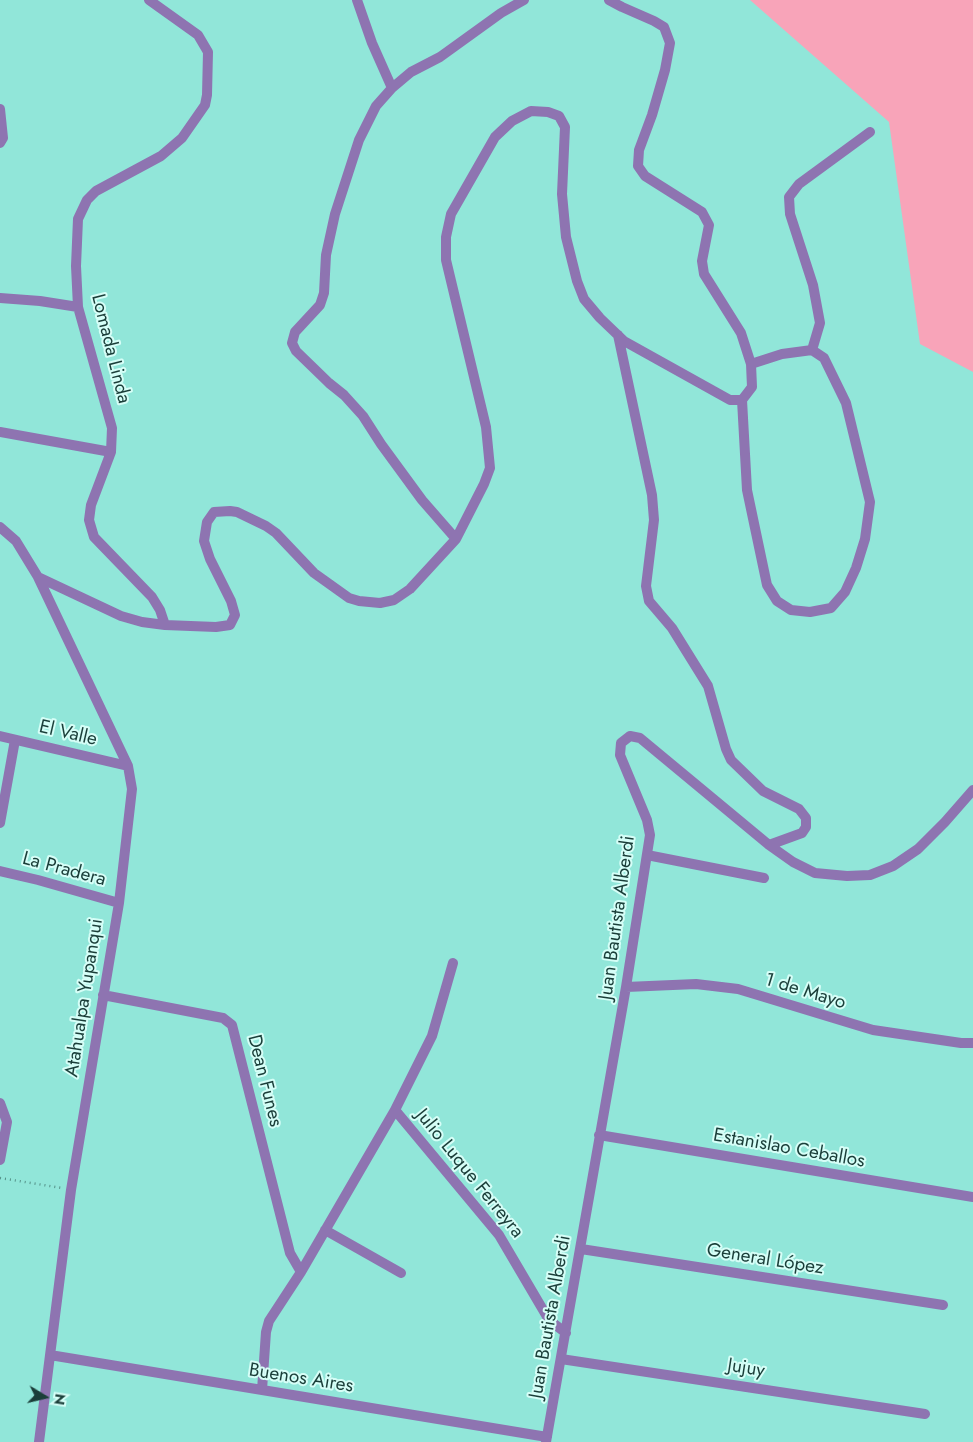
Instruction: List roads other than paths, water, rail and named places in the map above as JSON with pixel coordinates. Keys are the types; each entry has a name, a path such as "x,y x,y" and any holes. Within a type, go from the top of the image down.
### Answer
{"street":[{"name":"Lomada Linda","path":"149,0 198,35 208,52 205,105 182,138 161,156 96,191 87,200 78,219 76,266 78,307 112,428 111,452 91,505 89,520 94,536 152,597 166,625"},
{"path":"357,0 372,43 392,88"},
{"path":"456,539 422,500 380,444 363,416 344,395 296,351 292,343 294,332 320,304 324,293 326,255 335,214 359,140 376,106 392,88 411,72 440,57 501,13 524,0"},
{"path":"609,0 664,27 670,43 665,70 652,115 639,150 638,166 645,176 702,212 708,225 702,261 704,274 741,333 751,364 752,387 742,400 747,490 767,585 777,601 791,610 810,612 831,608 845,592 856,568 865,539 870,502 846,404 824,358 812,350 782,354 751,364"},
{"path":"0,109 3,138 0,143"},
{"path":"38,577 121,616 166,625 216,627 230,625 235,615 232,601 210,560 204,542 207,522 214,512 230,511 237,512 276,533 314,573 349,598 380,603 394,600 410,589 456,539 490,468 486,426 446,260 446,238 451,214 495,138 512,121 531,111 548,112 559,116 565,127 562,194 566,238 576,281 584,299 600,318 624,341 730,400 742,400"},
{"path":"812,350 820,323 814,285 790,214 789,197 800,184 870,132"},
{"path":"0,298 40,300 78,307"},
{"path":"618,335 652,495 654,520 646,586 649,601 672,628 708,686 726,750 731,760 763,791 799,809 806,818 806,827 802,833 769,845"},
{"path":"0,432 111,452"},
{"name":"Atahualpa Yupanqui","path":"0,526 16,541 38,577 128,766 132,789 118,903 71,1190 39,1442"},
{"name":"El Valle","path":"0,736 128,766"},
{"name":"Juan Bautista Alberdi","path":"547,1440 626,987 650,835 647,820 620,755 621,743 630,736 640,738 769,845 793,862 815,873 846,876 870,875 893,866 918,848 945,822 973,790"},
{"path":"0,823 15,740"},
{"path":"647,855 764,878"},
{"name":"La Pradera","path":"0,871 118,903"},
{"path":"262,1390 266,1332 269,1321 301,1272 395,1110 432,1036 453,963"},
{"name":"1 de Mayo","path":"626,987 696,984 738,989 873,1030 961,1043 973,1043"},
{"name":"Dean Funes","path":"103,994 223,1018 232,1025 290,1253 301,1272"},
{"path":"0,1103 7,1122 0,1160"},
{"name":"Julio Luque Ferreyra","path":"395,1110 499,1235 549,1320 566,1333"},
{"name":"Estanislao Ceballos","path":"599,1135 973,1197"},
{"path":"325,1230 401,1273"},
{"name":"General López","path":"581,1249 943,1305"},
{"name":"Buenos Aires","path":"50,1355 547,1440"},
{"name":"Jujuy","path":"561,1358 925,1414"}]}
